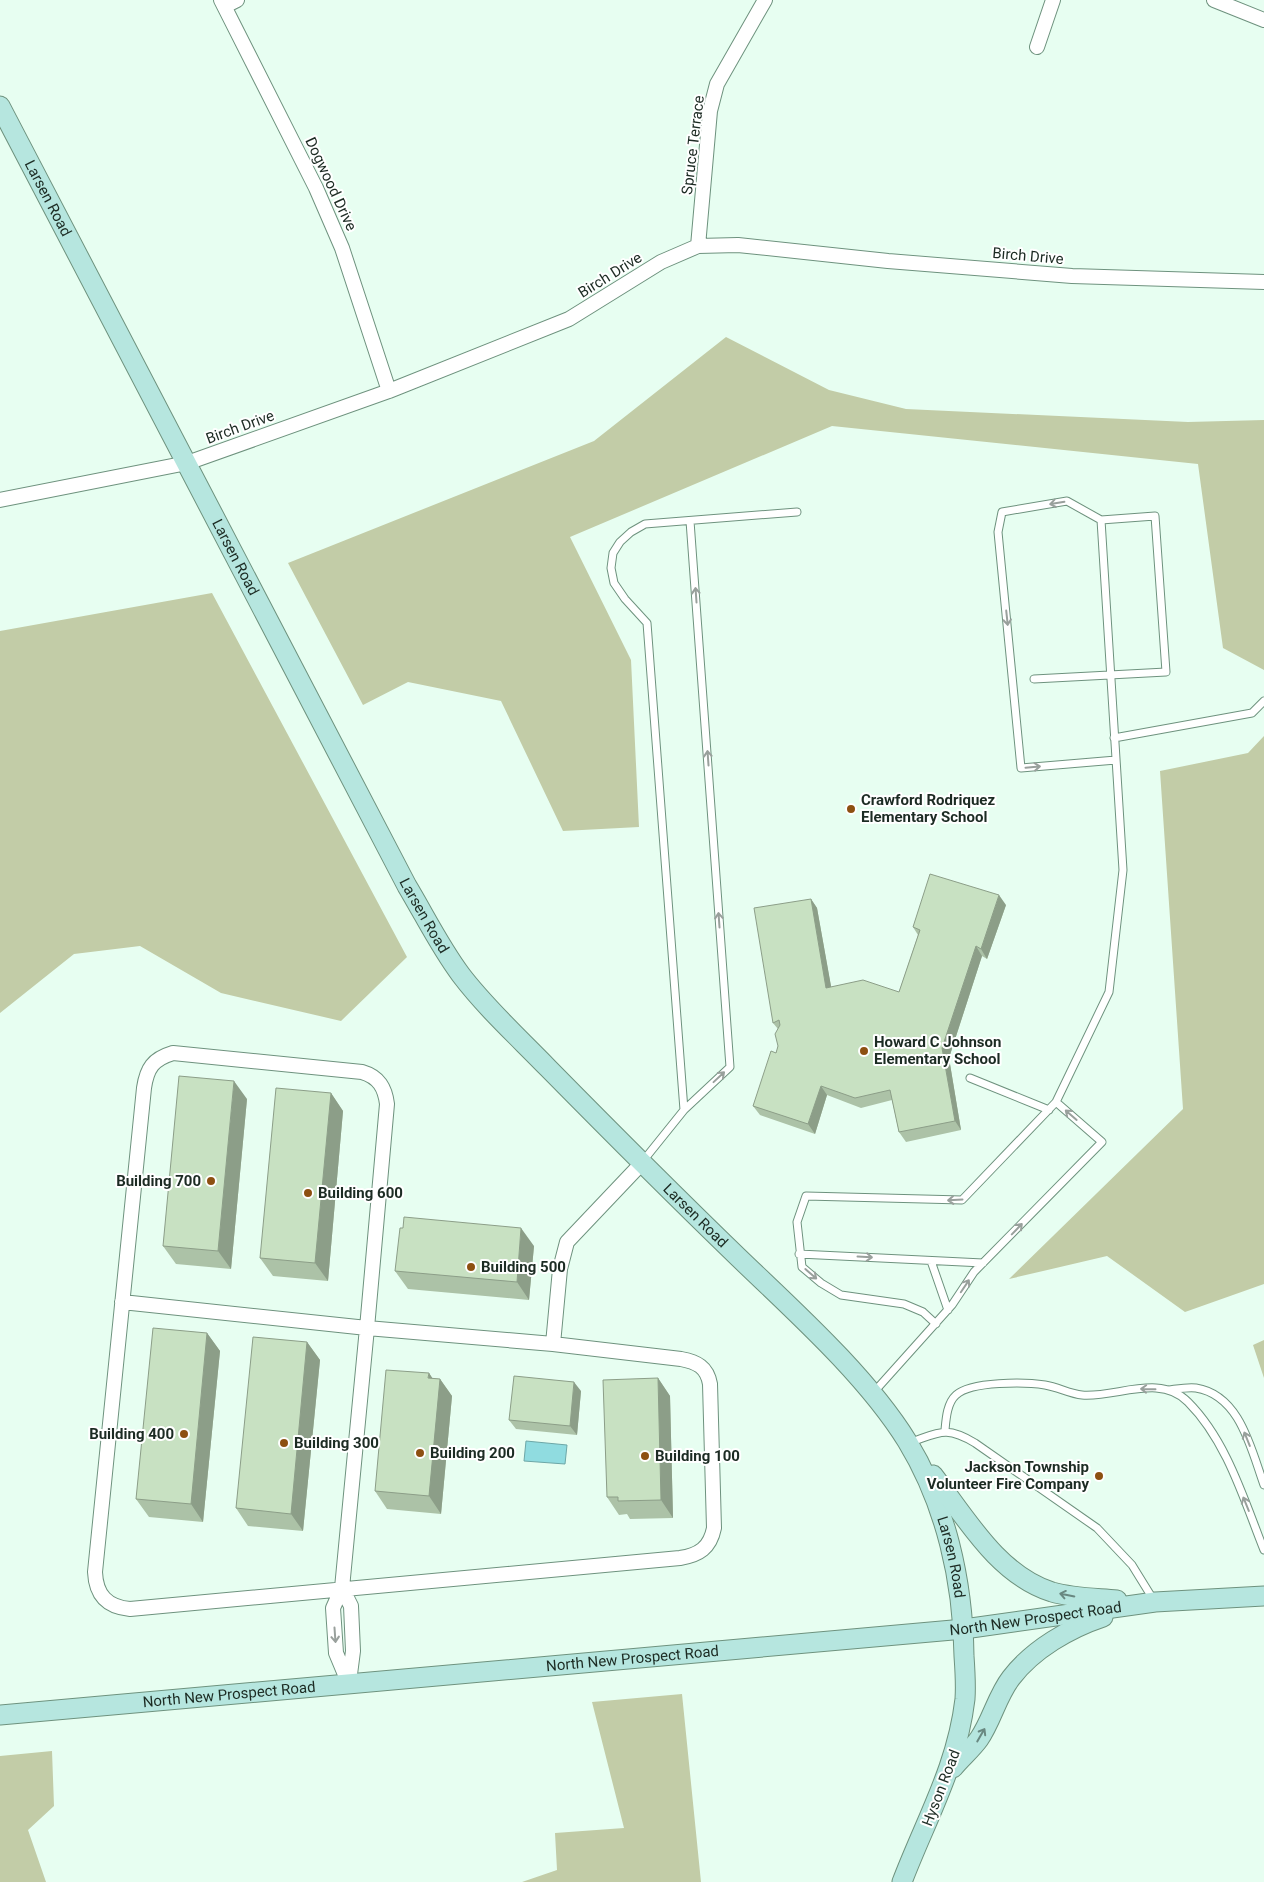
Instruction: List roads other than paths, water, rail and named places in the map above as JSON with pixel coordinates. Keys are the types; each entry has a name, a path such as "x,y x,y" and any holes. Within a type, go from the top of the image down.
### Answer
{"street":[{"name":"Spruce Terrace","path":"698,246 710,111 717,84 765,0"},
{"path":"1037,47 1053,0"},
{"path":"1214,0 1264,20"},
{"name":"Dogwood Drive","path":"227,2 316,188 342,248 389,391"},
{"name":"Larsen Road","path":"0,106 407,886 445,951 480,997 641,1164 808,1324 872,1394 908,1443 933,1490 947,1532 958,1585 964,1630"},
{"name":"Birch Drive","path":"0,500 187,464 389,391 569,319 661,262 698,246 738,246 888,261 1072,276 1264,282"},
{"path":"122,1302 367,1328 553,1344 681,1359 692,1361 706,1370 710,1384 714,1528 708,1544 701,1552 680,1558 342,1588 130,1609 119,1608 104,1600 96,1583 95,1572 122,1302 144,1088 146,1076 155,1061 173,1053 354,1071 369,1074 381,1084 387,1104 367,1328 342,1588 333,1608 336,1653 349,1684"},
{"path":"553,1344 560,1270 567,1242 641,1164"},
{"path":"908,1443 992,1551 1014,1573 1034,1585 1070,1596 1152,1602"},
{"name":"North New Prospect Road","path":"0,1715 964,1630 1152,1602 1264,1596"},
{"path":"949,1771 979,1739 1011,1678 1032,1656 1084,1624 1152,1602"},
{"name":"Hyson Road","path":"902,1882 949,1771 957,1744 965,1696 964,1630"}],"lane":[{"path":"1034,679 1166,672 1155,516 1101,520 1067,501 1002,512 998,532 1021,768 1116,760"},
{"path":"684,1110 647,623 625,600 614,583 611,568 613,553 620,542 631,532 645,524 796,512"},
{"path":"641,1164 684,1110 730,1067 690,520"},
{"path":"936,1324 923,1312 904,1304 842,1295 821,1283 802,1267 799,1254 797,1222 806,1196 962,1200 1056,1102 1109,992 1123,870 1101,520"},
{"path":"1114,738 1252,713 1264,702"},
{"path":"970,1078 1049,1110"},
{"path":"872,1394 948,1310 983,1264 1102,1142 1056,1102"},
{"path":"799,1254 983,1264"},
{"path":"931,1261 948,1310"},
{"path":"945,1430 951,1402 957,1394 971,1387 1030,1384 1082,1395 1146,1388 1167,1390 1194,1388 1208,1391 1222,1400 1232,1410 1245,1434 1264,1484"},
{"path":"1167,1390 1188,1401 1219,1446 1231,1468 1264,1550"},
{"path":"908,1443 945,1430 959,1433 975,1443 1097,1528 1132,1565 1152,1602"}],"water":[{"path":"526,1441 567,1445 565,1464 524,1461"}],"place":[{"name":"Crawford Rodriquez Elementary School","path":"851,809"},
{"name":"Howard C Johnson Elementary School","path":"864,1051"},
{"name":"Building 700","path":"211,1181"},
{"name":"Building 600","path":"308,1193"},
{"name":"Building 500","path":"471,1267"},
{"name":"Building 400","path":"184,1434"},
{"name":"Building 300","path":"284,1443"},
{"name":"Building 200","path":"420,1453"},
{"name":"Building 100","path":"645,1456"},
{"name":"Jackson Township Volunteer Fire Company","path":"1099,1476"}]}
